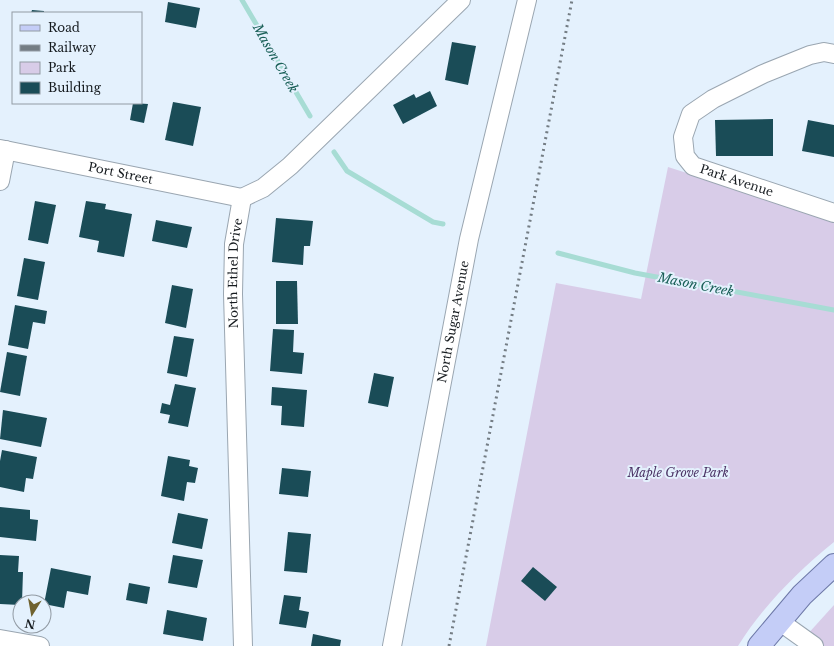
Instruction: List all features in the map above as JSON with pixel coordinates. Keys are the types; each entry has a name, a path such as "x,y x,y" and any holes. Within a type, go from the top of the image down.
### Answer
{"main road":[{"path":"759,646 802,595 834,565"}],"street":[{"path":"242,198 263,188 290,166 461,0"},
{"name":"North Sugar Avenue","path":"392,646 469,239 527,0"},
{"name":"Park Avenue","path":"834,54 824,52 810,55 763,74 713,99 692,114 684,137 685,156 693,166 834,213"},
{"path":"0,181 3,149"},
{"name":"Port Street","path":"3,149 242,198"},
{"name":"North Ethel Drive","path":"242,198 234,244 233,294 243,646"},
{"path":"779,621 814,646"},
{"path":"0,639 40,646"}],"green space":[{"name":"Maple Grove Park","path":"668,167 834,220 834,542 807,565 770,603 758,617 738,646 486,646 556,283 641,299"},
{"path":"834,605 834,646 797,646"}],"building":[{"path":"168,2 200,8 196,28 165,22"},
{"path":"32,10 44,11 44,12 31,12"},
{"path":"452,42 476,46 468,85 445,80"},
{"path":"430,91 437,106 403,124 393,105 414,94 416,98"},
{"path":"173,102 201,107 193,146 165,140"},
{"path":"133,104 148,104 144,123 130,120"},
{"path":"773,119 773,156 716,156 715,120"},
{"path":"808,120 834,125 834,157 802,151"},
{"path":"35,201 56,205 48,244 28,240"},
{"path":"86,201 106,204 105,209 132,214 124,257 97,252 99,241 79,237"},
{"path":"276,218 313,221 310,246 304,246 303,265 272,262"},
{"path":"156,220 192,227 187,248 152,241"},
{"path":"24,258 45,262 38,300 17,296"},
{"path":"276,281 297,281 298,324 276,324"},
{"path":"172,285 193,289 186,328 165,323"},
{"path":"15,305 47,311 45,324 33,322 28,349 8,345"},
{"path":"273,329 294,330 293,352 304,353 302,374 270,371"},
{"path":"174,336 194,339 187,377 167,373"},
{"path":"7,352 27,356 20,396 0,392"},
{"path":"374,373 394,377 388,407 368,403"},
{"path":"175,384 196,388 188,427 168,423 170,415 160,413 162,403 170,405"},
{"path":"272,387 307,390 304,427 281,425 282,406 271,405"},
{"path":"3,410 47,418 41,447 0,439"},
{"path":"2,450 37,457 33,479 26,478 24,492 0,487 0,461"},
{"path":"168,456 190,460 189,466 198,468 195,483 187,482 184,501 161,496"},
{"path":"282,468 311,471 308,497 279,494"},
{"path":"0,507 30,510 30,519 38,520 36,541 0,537"},
{"path":"178,513 208,519 202,549 172,543"},
{"path":"288,532 311,534 307,573 284,571"},
{"path":"0,555 19,556 18,572 23,572 22,594 12,594 12,605 0,604"},
{"path":"173,555 203,560 197,588 168,583"},
{"path":"533,567 557,587 545,601 521,581"},
{"path":"51,568 91,576 88,595 67,591 64,608 52,606 52,594 46,594"},
{"path":"129,583 150,587 147,604 126,600"},
{"path":"284,595 301,597 299,610 309,612 306,628 279,624"},
{"path":"167,610 207,618 203,641 163,634"},
{"path":"313,634 341,640 340,646 311,646"}],"waterway":[{"name":"Mason Creek","path":"242,0 310,116"},
{"name":"Mason Creek","path":"334,152 347,171 433,222 443,224"},
{"name":"Mason Creek","path":"558,253 635,273 834,310"}],"railway":[{"path":"449,646 572,0"}]}
